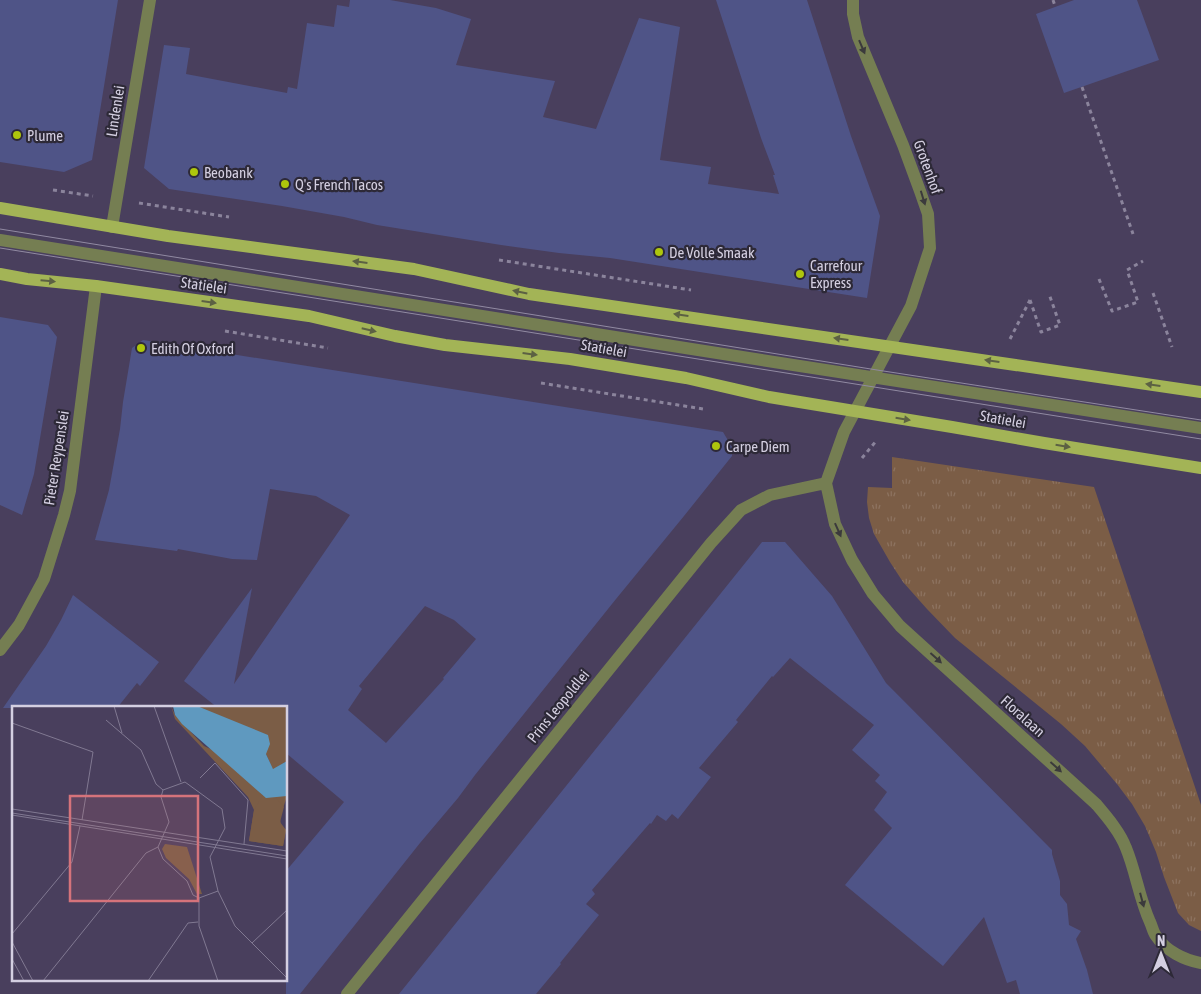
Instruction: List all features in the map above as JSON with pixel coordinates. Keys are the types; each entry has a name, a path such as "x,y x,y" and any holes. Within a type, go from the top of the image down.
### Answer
{"main road":[{"path":"0,208 168,236 414,269 529,294 1201,392"},
{"name":"Statielei","path":"0,274 309,316 395,336 445,345 570,359 686,378 770,397 1201,468"}],"street":[{"name":"Lindenlei","path":"112,227 150,0"},
{"name":"Grotenhof","path":"826,483 844,432 911,306 930,248 928,214 903,145 858,37 853,14 853,0"},
{"path":"0,240 1201,428"},
{"name":"Pieter Reypenslei","path":"0,650 19,625 44,579 64,515 70,491 96,286"},
{"name":"Floralaan","path":"826,483 835,524 852,560 873,594 900,626 1096,804 1111,822 1125,846 1134,870 1145,912 1156,936 1170,951 1190,961 1201,963"},
{"name":"Prins Leopoldlei","path":"347,994 711,542 741,510 770,495 826,483"}],"path":[{"path":"1053,0 1055,6"},
{"path":"1082,87 1133,234"},
{"path":"52,190 234,218"},
{"path":"496,260 693,291"},
{"path":"1099,279 1112,310 1138,302 1127,270 1143,261"},
{"path":"1153,293 1172,347"},
{"path":"1010,340 1030,300 1040,332 1060,325 1049,294"}],"green space":[{"path":"892,457 1094,487 1201,805 1201,931 1189,925 1178,913 1145,826 1117,784 1085,746 1061,724 955,638 903,582 874,534 867,502 868,487 892,488"}],"building":[{"path":"0,0 118,0 92,160 64,172 0,162"},
{"path":"350,0 390,0 436,8 471,19 456,65 555,81 543,117 596,129 639,18 680,27 660,160 711,167 708,184 779,194 773,175 775,175 716,0 807,0 851,136 880,216 867,298 610,258 501,245 377,225 282,206 169,189 144,168 164,45 190,48 186,74 287,93 288,87 297,89 307,23 334,27 337,5 349,7"},
{"path":"1074,0 1137,0 1159,60 1064,93 1036,14"},
{"path":"0,317 48,325 57,337 34,474 22,515 0,505"},
{"path":"143,340 723,432 732,447 732,456 300,994 286,994 286,982 288,982 288,869 344,802 288,755 288,706 215,706 184,681 252,588 234,684 350,515 316,496 270,489 257,560 232,559 178,549 177,551 95,540 109,490 132,348","holes":["425,606 454,620 476,639 444,679 386,743 348,710 362,689 359,686"]},
{"path":"762,542 785,542 832,596 886,683 1052,850 1060,881 1060,895 1067,904 1069,925 1081,931 1076,939 1093,994 1020,994 1016,980 1007,983 984,917 943,966 845,885 892,828 874,810 887,792 875,781 880,775 852,750 874,725 790,658 772,676 736,720 738,722 699,768 711,777 678,819 672,814 666,821 657,815 592,890 595,894 586,904 599,915 536,994 399,994"},
{"path":"73,595 159,662 140,686 137,683 119,706 12,706 12,708 3,708 46,646"}],"tram line":[{"path":"0,229 877,370 1201,420"},
{"path":"0,248 1201,439"}],"place":[{"name":"Plume","path":"17,135"},
{"name":"Beobank","path":"194,172"},
{"name":"Q's French Tacos","path":"285,184"},
{"name":"De Volle Smaak","path":"659,252"},
{"name":"Carrefour Express","path":"800,274"},
{"name":"Edith Of Oxford","path":"141,348"},
{"name":"Carpe Diem","path":"716,446"}]}
